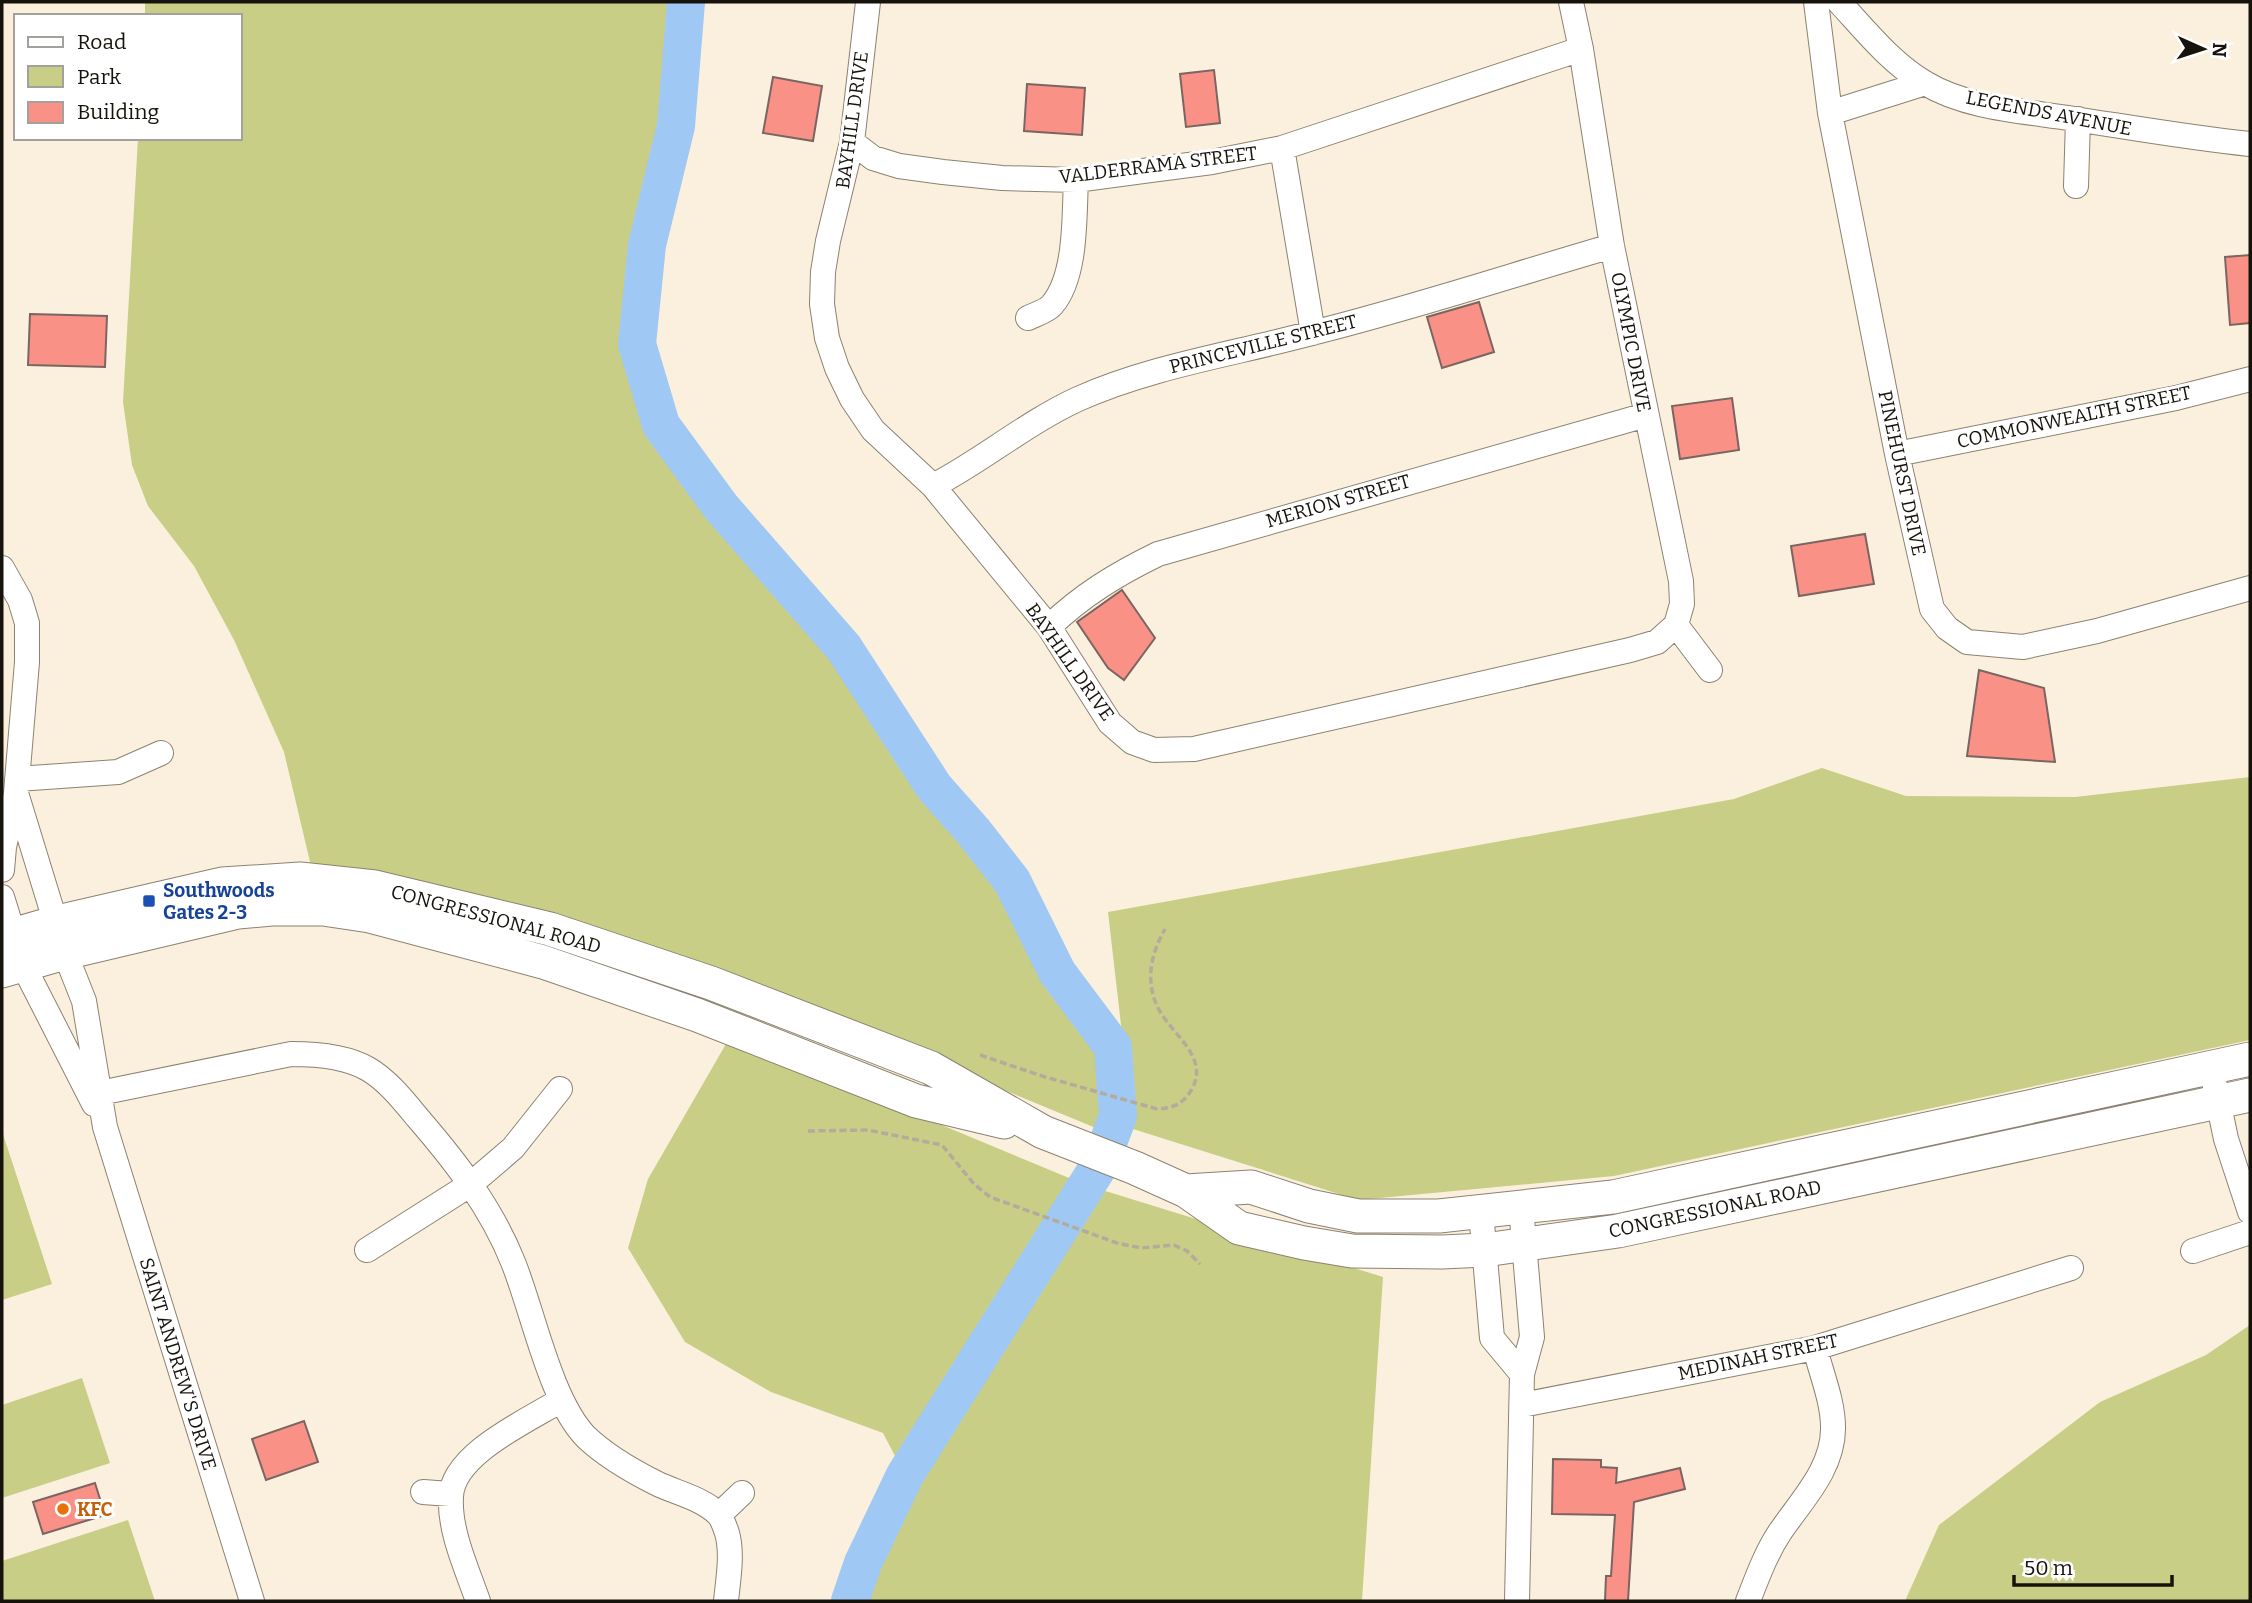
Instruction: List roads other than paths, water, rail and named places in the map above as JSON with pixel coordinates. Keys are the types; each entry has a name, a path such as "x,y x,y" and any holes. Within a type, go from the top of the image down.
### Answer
{"main road":[{"name":"CONGRESSIONAL ROAD","path":"10,952 61,938 222,884 300,879 375,887 550,929 710,983 931,1068 1046,1133 1186,1191 1239,1228 1352,1251 1485,1250 1618,1230 2234,1099"},
{"name":"CONGRESSIONAL ROAD","path":"1186,1191 1251,1187 1309,1206 1358,1216 1439,1216 1613,1197 2250,1059"}],"street":[{"name":"BAYHILL DRIVE","path":"867,2 852,142 823,272 822,304 827,338 837,368 852,399 873,430 933,486 1049,628 1110,723 1132,742 1154,750 1194,749 1630,650 1657,642 1676,625"},
{"name":"OLYMPIC DRIVE","path":"1571,2 1612,246 1681,581 1682,604 1676,625"},
{"name":"PINEHURST DRIVE","path":"1815,2 1830,113 1897,454 1932,609 1947,628 1966,642 2023,647 2059,641 2250,588"},
{"name":"LEGENDS AVENUE","path":"1839,2 1876,41 1925,83 1984,105 2188,138 2250,144"},
{"name":"VALDERRAMA STREET","path":"852,142 873,158 899,166 1002,178 1076,180 1212,162 1282,148 1581,49"},
{"path":"1830,113 1925,83"},
{"path":"2076,186 2078,119"},
{"path":"1282,148 1313,333"},
{"path":"1028,318 1050,307 1062,290 1070,259 1076,180"},
{"name":"PRINCEVILLE STREET","path":"933,486 965,469 1036,420 1080,398 1182,365 1313,333 1612,246"},
{"name":"COMMONWEALTH STREET","path":"1897,454 2176,398 2250,379"},
{"name":"MERION STREET","path":"1049,628 1074,604 1116,575 1158,554 1646,415"},
{"path":"2,568 20,600 27,623 27,662 16,786 2,870"},
{"path":"1676,625 1710,670"},
{"path":"16,786 118,772 161,753"},
{"name":"SAINT ANDREW'S DRIVE","path":"16,786 61,938 84,1001 94,1094"},
{"name":"SAINT ANDREW'S DRIVE","path":"2,897 10,952 94,1094 251,1601"},
{"path":"94,1094 291,1054 316,1054 368,1069 398,1095 471,1184 492,1218 513,1261 561,1400 585,1436 619,1463 704,1504 719,1515 728,1534 730,1560 726,1601"},
{"path":"2211,1067 2234,1099 2226,1139 2250,1212"},
{"path":"367,1250 471,1184 513,1148 560,1089"},
{"path":"1517,1601 1522,1374 1532,1337 1521,1207"},
{"path":"1480,1212 1492,1338 1522,1374"},
{"path":"2193,1251 2250,1232"},
{"name":"MEDINAH STREET","path":"1521,1405 1815,1348 2071,1268"},
{"path":"1748,1601 1759,1571 1779,1534 1820,1473 1829,1452 1833,1429 1831,1408 1815,1348"},
{"path":"478,1601 453,1520 450,1494 458,1474 473,1455 561,1400"},
{"path":"423,1492 450,1494"},
{"path":"719,1515 742,1493"}],"waterway":[{"path":"686,2 676,126 647,245 637,344 661,425 721,507 844,648 934,787 1012,881 1057,972 1113,1047 1118,1116 1100,1164 905,1475 863,1563 850,1601"}],"place":[{"name":"Southwoods Gates 2-3","path":"149,901"},
{"name":"KFC","path":"63,1509"}]}
